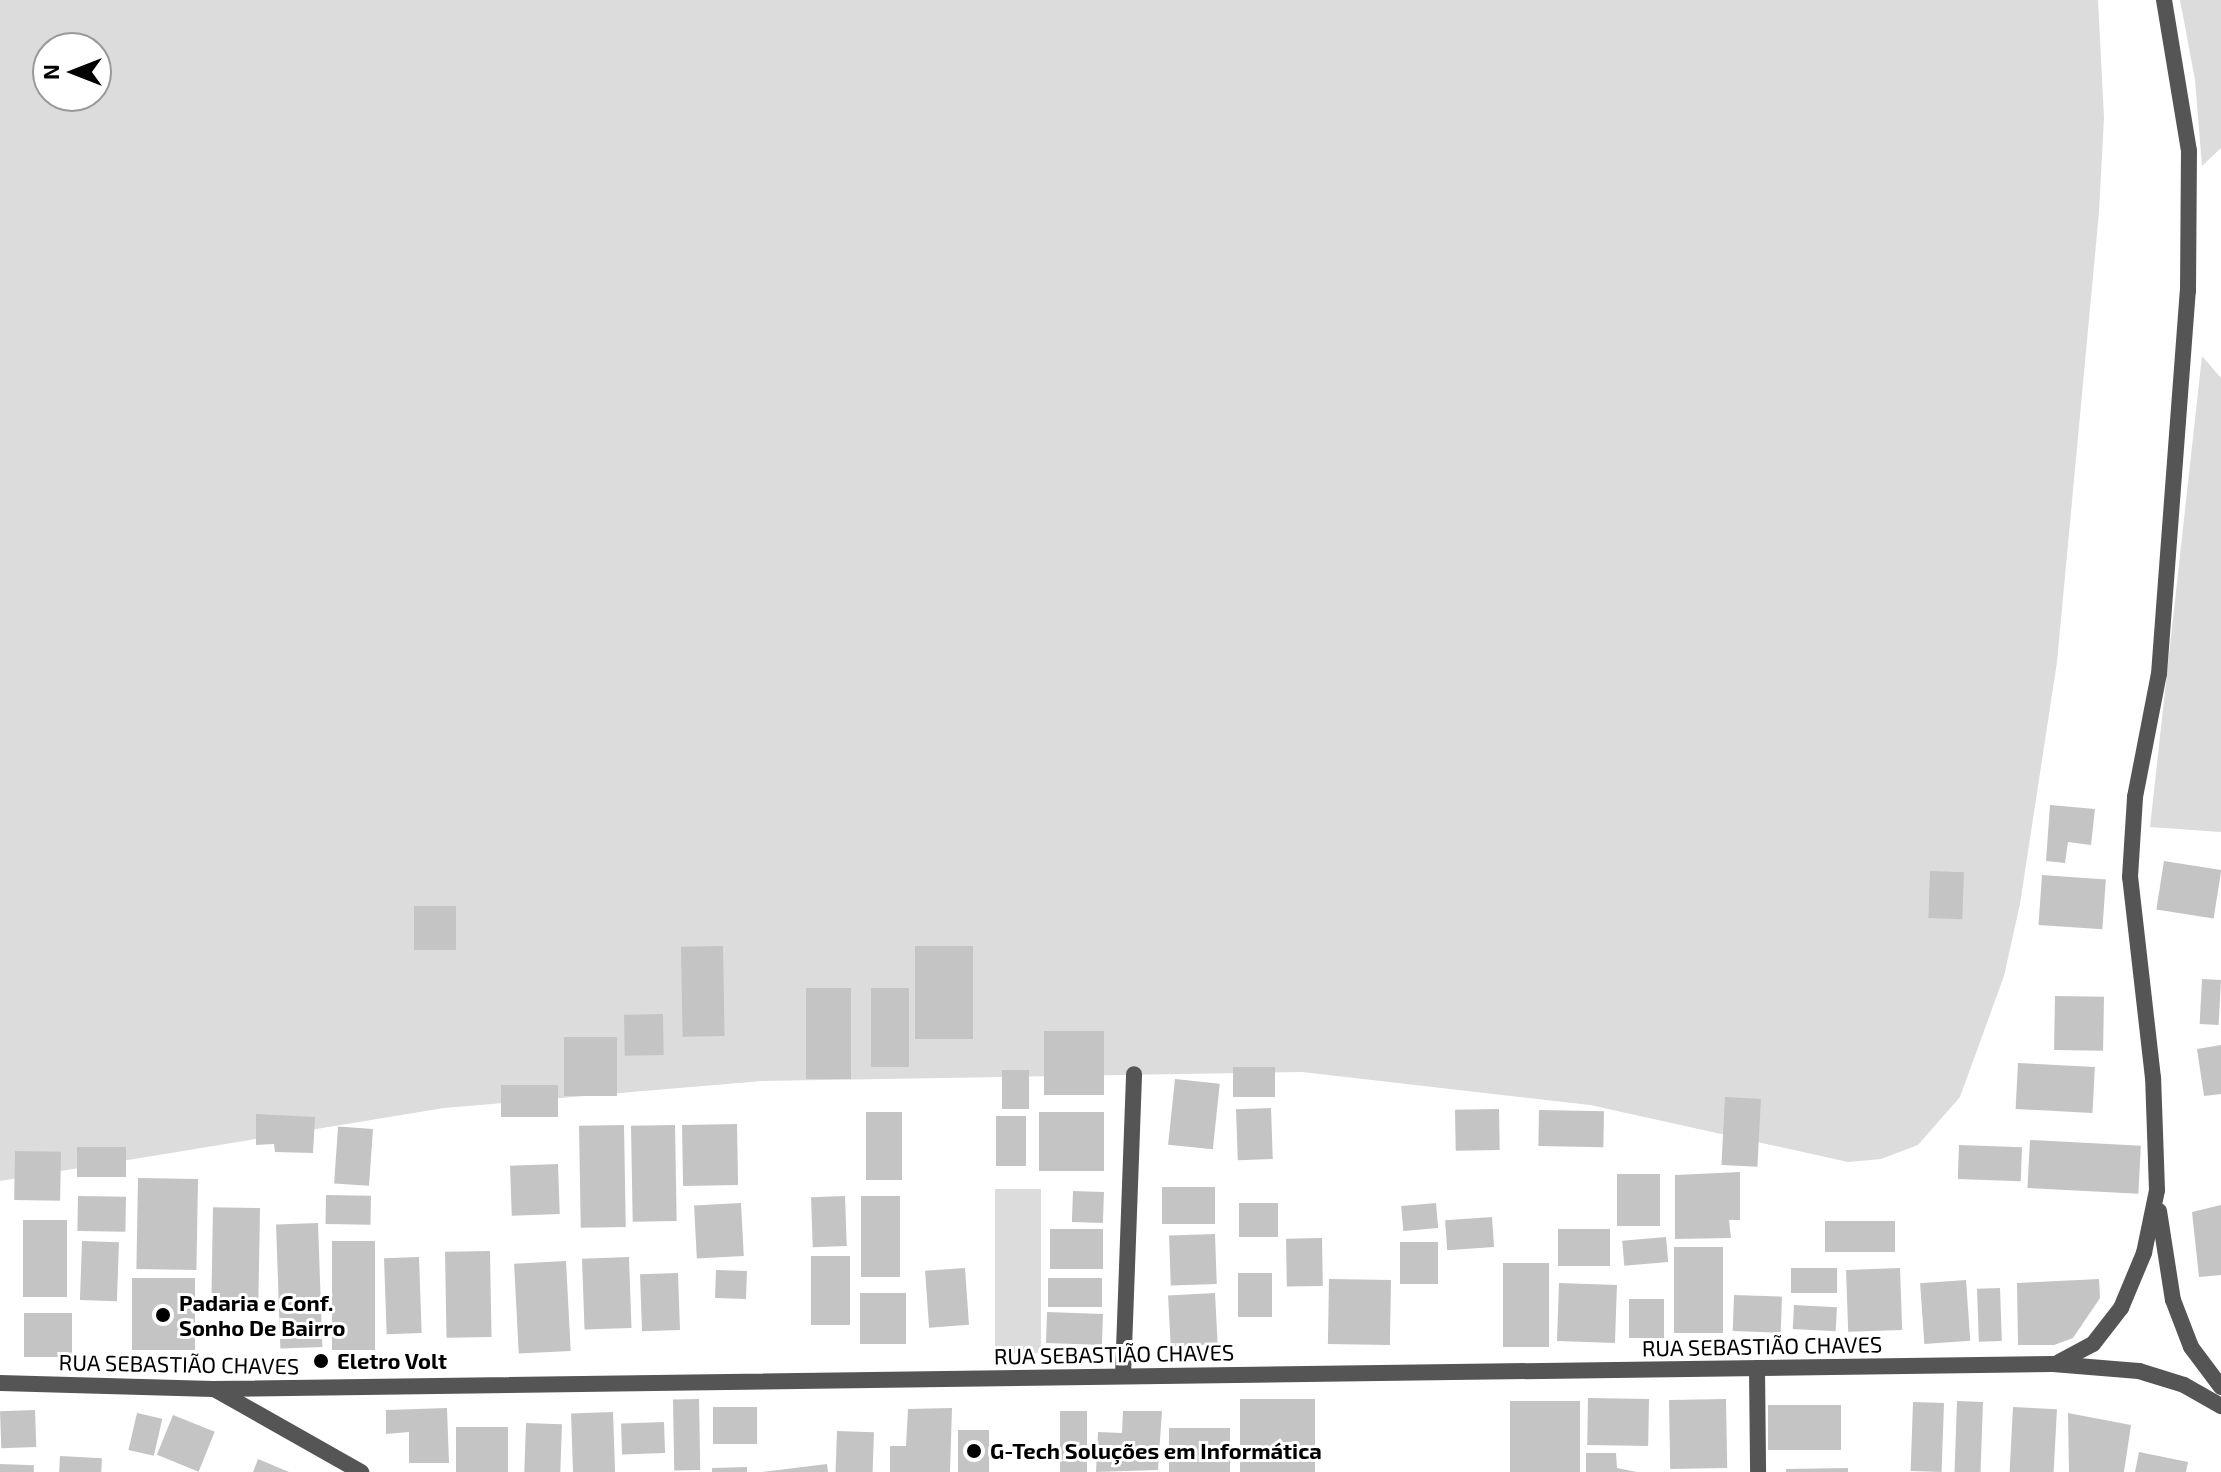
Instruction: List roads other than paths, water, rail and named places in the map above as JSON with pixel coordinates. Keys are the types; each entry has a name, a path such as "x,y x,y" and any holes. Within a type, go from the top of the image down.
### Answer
{"street":[{"path":"2164,0 2189,151 2189,276 2159,674 2135,797 2130,877 2153,1078 2157,1190 2173,1300 2191,1347 2221,1387"},
{"path":"1123,1376 1134,1074"},
{"path":"2053,1364 2093,1344 2121,1308 2144,1253 2157,1190"},
{"name":"RUA SEBASTIÃO CHAVES","path":"0,1383 213,1389 2053,1364 2139,1371 2184,1385 2221,1406"},
{"path":"1757,1368 1758,1472"},
{"path":"213,1389 361,1472"}],"place":[{"name":"Padaria e Conf. Sonho De Bairro","path":"163,1315"},
{"name":"Eletro Volt","path":"321,1361"},
{"name":"G-Tech Soluções em Informática","path":"974,1451"}]}
